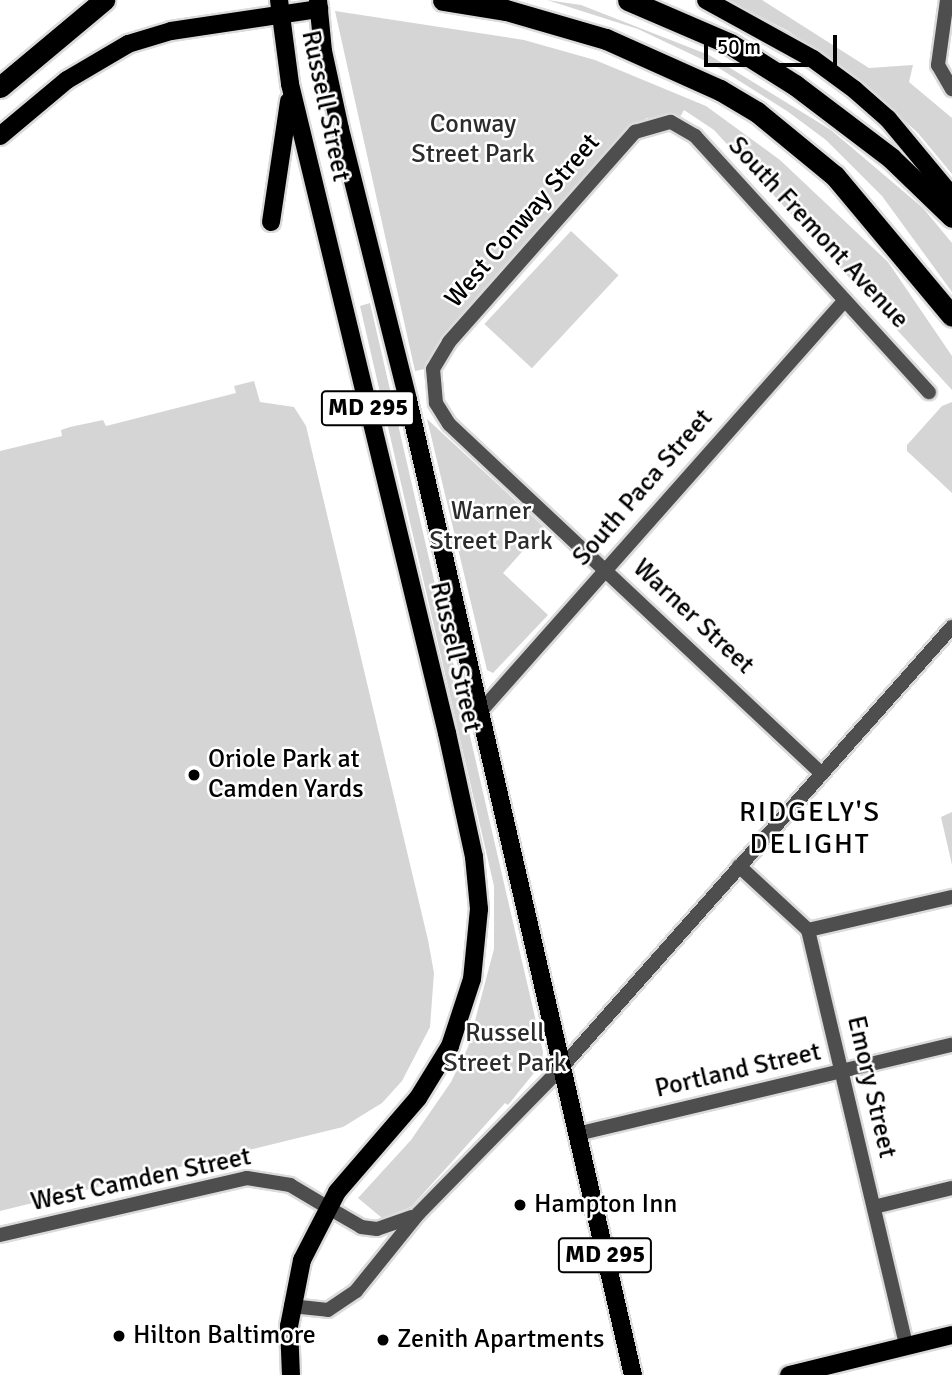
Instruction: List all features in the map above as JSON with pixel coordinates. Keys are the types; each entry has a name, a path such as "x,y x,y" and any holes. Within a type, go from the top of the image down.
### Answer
{"highway":[{"path":"0,87 104,0"},
{"path":"443,0 506,10 606,39 720,90 757,112 835,176 952,316"},
{"path":"628,0 730,44 795,85 891,158 952,217"}],"main road":[{"path":"706,0 813,59 855,90 888,119 952,196"},
{"path":"0,136 67,80 128,44 171,31 279,8 319,5"},
{"name":"Russell Street","path":"319,5 340,129 562,1067"},
{"name":"Russell Street","path":"279,8 290,84 465,814 479,909 472,979 450,1046 418,1098 327,1207"},
{"path":"271,222 272,196 287,129 290,84"},
{"name":"MD 295","path":"562,1067 633,1375"},
{"name":"MD 295","path":"291,1375 291,1306 302,1260 327,1207"},
{"path":"789,1375 952,1335"}],"street":[{"path":"947,0 938,65 952,89"},
{"name":"South Fremont Avenue","path":"663,123 677,123 695,136 929,392"},
{"name":"West Conway Street","path":"433,369 449,342 635,132 663,123"},
{"name":"South Paca Street","path":"480,712 845,300"},
{"name":"Warner Street","path":"433,369 436,403 449,424 697,652 822,774"},
{"path":"291,1306 328,1310 340,1306 419,1213 562,1067 952,627"},
{"path":"739,866 808,930 952,897"},
{"name":"Emory Street","path":"808,930 906,1346"},
{"name":"Portland Street","path":"577,1135 952,1045"},
{"name":"West Camden Street","path":"0,1235 247,1178 290,1185 352,1224 377,1229 400,1224 419,1213"},
{"path":"874,1207 952,1188"}],"green space":[{"path":"547,0 581,5 709,55 831,130 923,208 952,243 952,292 882,196 826,140 787,111 714,65 638,29"},
{"path":"728,0 762,0 869,68 913,65 909,82 952,118 952,174 918,133 860,81 788,31"},
{"name":"Conway Street Park","path":"335,11 524,40 595,60 706,106 780,160 888,262 952,356 952,390 714,130 684,110 680,117 647,118 627,130 436,346 425,369 415,371"},
{"path":"571,231 619,275 532,368 484,324"},
{"name":"Russell Street Park","path":"370,303 543,1052 542,1063 508,1105 505,1103 411,1207 382,1218 358,1198 411,1140 451,1082 468,1047 494,949 494,886 360,306"},
{"name":"Oriole Park at Camden Yards","path":"254,381 260,402 294,407 306,426 428,940 434,973 430,1027 402,1081 382,1103 343,1127 0,1211 0,451 62,436 61,430 70,427 103,420 106,426 236,393 234,386"},
{"path":"952,402 952,493 907,451 907,445 942,406"},
{"name":"Warner Street Park","path":"427,419 544,527 503,573 548,615 493,673 487,670"},
{"path":"952,812 952,865 941,817"}],"place":[{"name":"Oriole Park at Camden Yards","path":"194,775"},
{"name":"Hampton Inn","path":"520,1205"},
{"name":"Hilton Baltimore","path":"119,1336"},
{"name":"Zenith Apartments","path":"383,1340"}],"district":[{"name":"RIDGELY'S DELIGHT","path":"810,828"}]}
